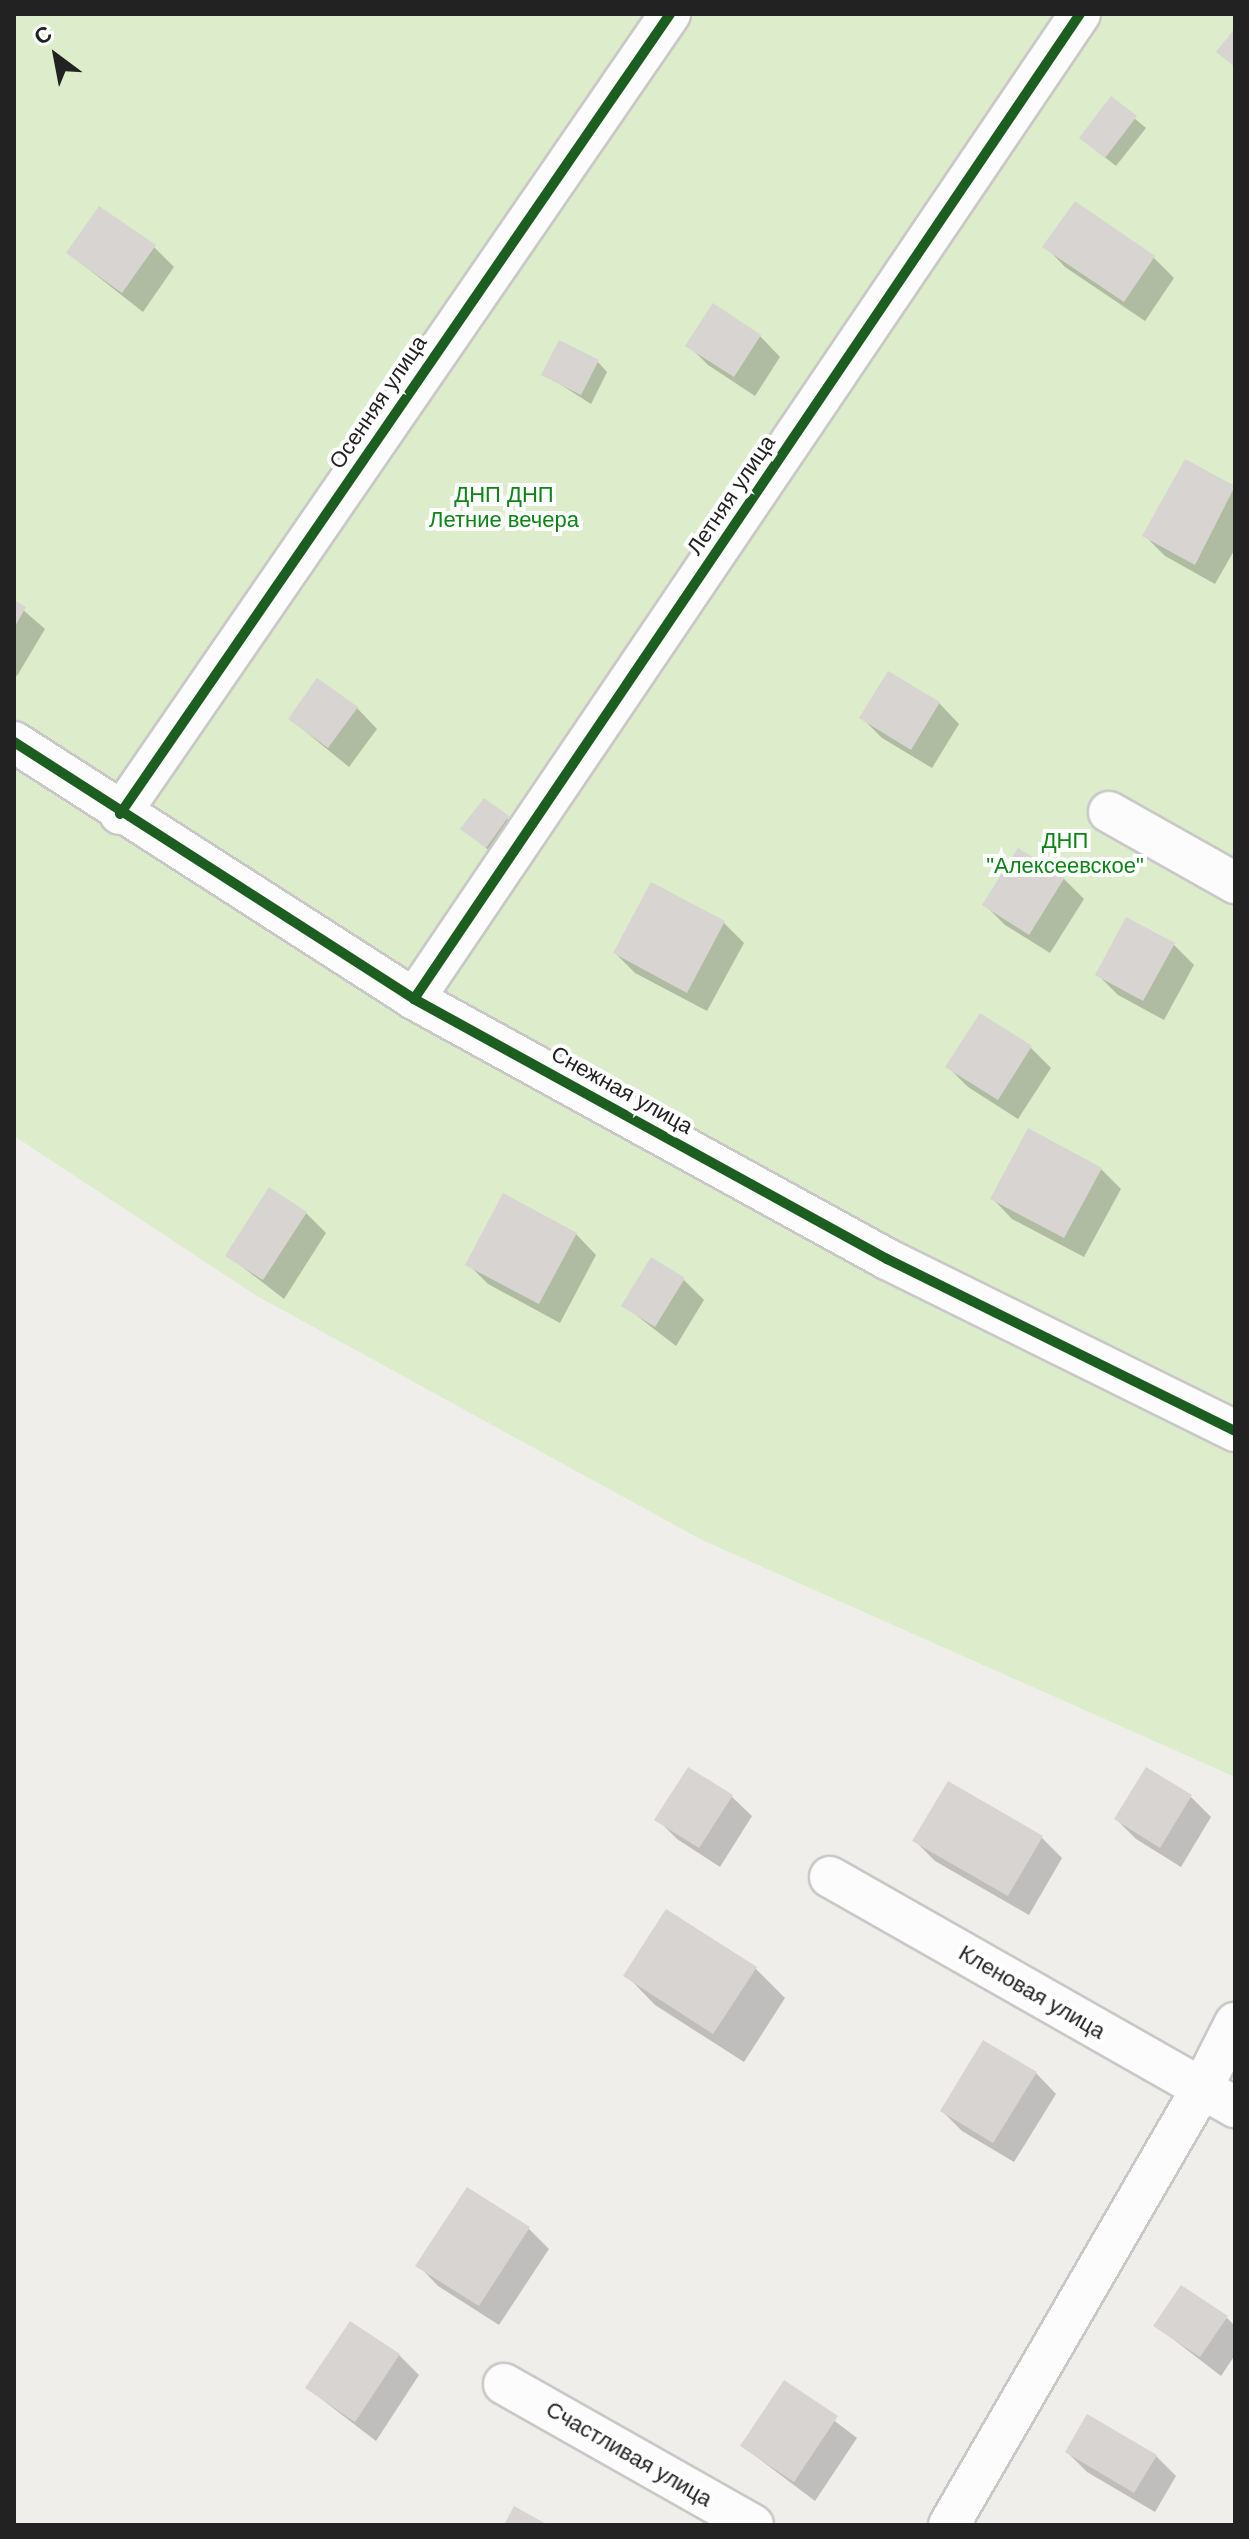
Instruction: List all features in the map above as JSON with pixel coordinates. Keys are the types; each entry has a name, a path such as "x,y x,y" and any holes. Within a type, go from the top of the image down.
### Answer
{"street":[{"name":"Осенняя улица","path":"120,814 670,14"},
{"name":"Летняя улица","path":"414,999 1080,14"},
{"name":"Снежная улица","path":"14,742 120,814 414,999 887,1259 1235,1431"},
{"path":"1109,812 1235,883"},
{"name":"Кленовая улица","path":"830,1877 1219,2098"},
{"path":"949,2525 1219,2098 1235,2023"},
{"name":"Счастливая улица","path":"504,2384 753,2525"}],"green space":[{"name":"ДНП ДНП Летние вечера","path":"14,14 1235,14 1235,1777 702,1540 257,1296 14,1136"}],"building":[{"path":"1235,28 1235,67 1216,52"},
{"path":"1111,96 1137,116 1105,158 1079,138"},
{"path":"1075,201 1155,256 1124,302 1042,247"},
{"path":"99,206 156,245 122,293 66,253"},
{"path":"713,303 761,335 734,377 685,346"},
{"path":"559,340 599,360 581,395 541,375"},
{"path":"1185,459 1235,486 1195,565 1142,536"},
{"path":"14,600 26,607 14,628"},
{"path":"888,671 940,702 911,750 859,718"},
{"path":"317,678 358,707 328,748 288,719"},
{"path":"484,798 509,816 486,848 460,829"},
{"path":"1018,848 1065,877 1029,935 982,905"},
{"path":"651,882 725,921 687,993 613,953"},
{"path":"1126,917 1175,943 1143,1001 1095,975"},
{"path":"980,1013 1032,1046 998,1100 945,1067"},
{"path":"1028,1128 1102,1168 1064,1238 990,1199"},
{"path":"269,1187 307,1212 263,1280 225,1256"},
{"path":"503,1193 577,1233 539,1304 465,1265"},
{"path":"651,1257 685,1278 655,1327 621,1306"},
{"path":"688,1767 733,1795 699,1848 654,1820"},
{"path":"1146,1767 1192,1795 1160,1848 1114,1819"},
{"path":"948,1781 1043,1836 1008,1896 912,1841"},
{"path":"666,1909 757,1967 713,2034 623,1976"},
{"path":"983,2040 1037,2072 993,2143 940,2111"},
{"path":"467,2187 530,2227 479,2306 415,2266"},
{"path":"1181,2285 1228,2316 1200,2357 1153,2326"},
{"path":"350,2321 400,2354 355,2422 305,2388"},
{"path":"784,2380 838,2416 794,2482 740,2446"},
{"path":"1087,2414 1157,2455 1134,2493 1065,2452"},
{"path":"514,2506 548,2525 504,2525"}],"cycle path":[{"path":"120,814 670,14"},
{"path":"414,999 1080,14"},
{"path":"14,742 414,999 887,1259 1235,1431"}],"park label":[{"name":"ДНП \"Алексеевское\"","path":"1065,852"}]}
